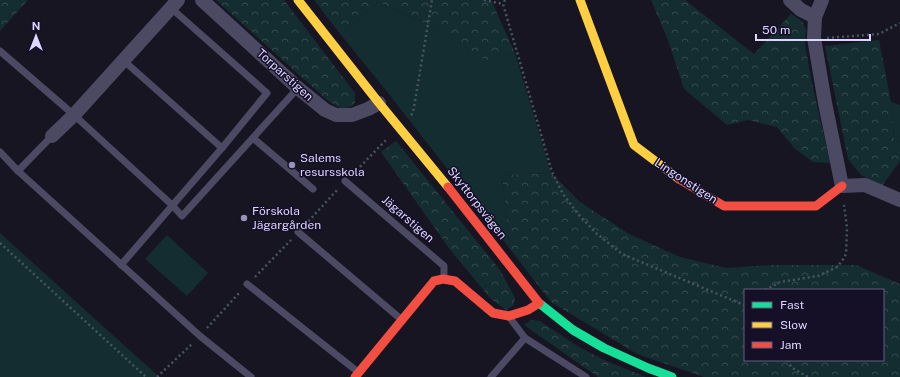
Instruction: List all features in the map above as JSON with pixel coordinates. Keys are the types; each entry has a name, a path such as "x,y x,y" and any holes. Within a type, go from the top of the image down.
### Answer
{"street":[{"name":"Torparstigen","path":"202,0 298,88 325,110 336,115 352,115 379,103"},
{"name":"Skyttorpsvägen","path":"298,0 379,103 440,176 539,303 573,330 604,348 672,377"},
{"name":"Lingonstigen","path":"580,0 634,145 673,175 724,206 816,206 842,186"},
{"path":"790,0 800,10 815,17"},
{"path":"822,0 815,17 814,38 825,103 842,186 865,185 900,200"},
{"path":"52,136 74,115 174,4"},
{"path":"357,375 434,281 443,279 455,281 493,313 509,316 528,310 539,303"}],"lane":[{"path":"121,265 222,148 267,93 174,4"},
{"path":"0,51 74,115 172,205 182,216 298,88"},
{"path":"123,60 222,148"},
{"path":"18,171 52,136"},
{"path":"253,138 314,189"},
{"path":"0,152 18,171 200,336 251,377"},
{"name":"Jägarstigen","path":"346,181 444,266 443,279"},
{"path":"298,232 402,320"},
{"path":"247,284 357,375"},
{"path":"509,316 525,338 586,377"},
{"path":"491,377 525,338"}],"path":[{"path":"407,119 413,113 432,0"},
{"path":"484,0 503,4"},
{"path":"505,0 503,4 552,172 563,194 578,214 597,234 622,254 744,305"},
{"path":"814,38 879,34 900,23"},
{"path":"157,377 200,336 247,284 390,136"},
{"path":"767,289 780,282 818,276 837,267 842,261 846,254 847,228 842,186"},
{"path":"0,242 146,377"},
{"path":"788,361 791,366 808,377"}],"green space":[{"path":"0,0 28,0 0,31"},
{"path":"216,0 284,0 355,93 355,103 350,107 341,109 327,100"},
{"path":"314,0 491,0 515,53 488,62 437,29 378,2 341,35"},
{"path":"651,0 685,0 754,54 791,14 802,21 806,30 805,45 812,83 830,163 813,162 795,149 777,127 748,120 727,125 684,89 668,40"},
{"path":"378,2 437,29 488,61 515,53 551,173 502,175 510,249 341,35"},
{"path":"879,40 891,102 894,139 900,142 900,161 882,186 861,175 848,159 825,46"},
{"path":"891,102 900,105 900,142 894,139"},
{"path":"396,141 500,270 515,298 514,305 506,310 491,299 451,251 381,152"},
{"path":"551,173 580,202 629,234 680,257 726,268 773,265 856,265 900,284 900,377 704,377 637,354 551,302 510,249 502,175"},
{"path":"0,233 157,375 160,377 0,377"},
{"path":"167,235 208,273 187,296 145,259"},
{"path":"531,320 540,321 579,347 606,361 646,377 598,377 524,325"}],"traffic: fast":[{"path":"539,303 573,330 604,348 672,377"}],"traffic: slow":[{"path":"298,0 379,103 448,187"},
{"path":"580,0 634,145 679,179"}],"traffic: jam":[{"path":"679,179 724,206 816,206 842,186"},
{"path":"448,187 539,303"},
{"path":"355,377 434,281 443,279 455,281 493,313 509,316 528,310 539,303"}],"place":[{"name":"Salems resursskola","path":"292,165"},
{"name":"Förskola Jägargården","path":"244,218"}]}
